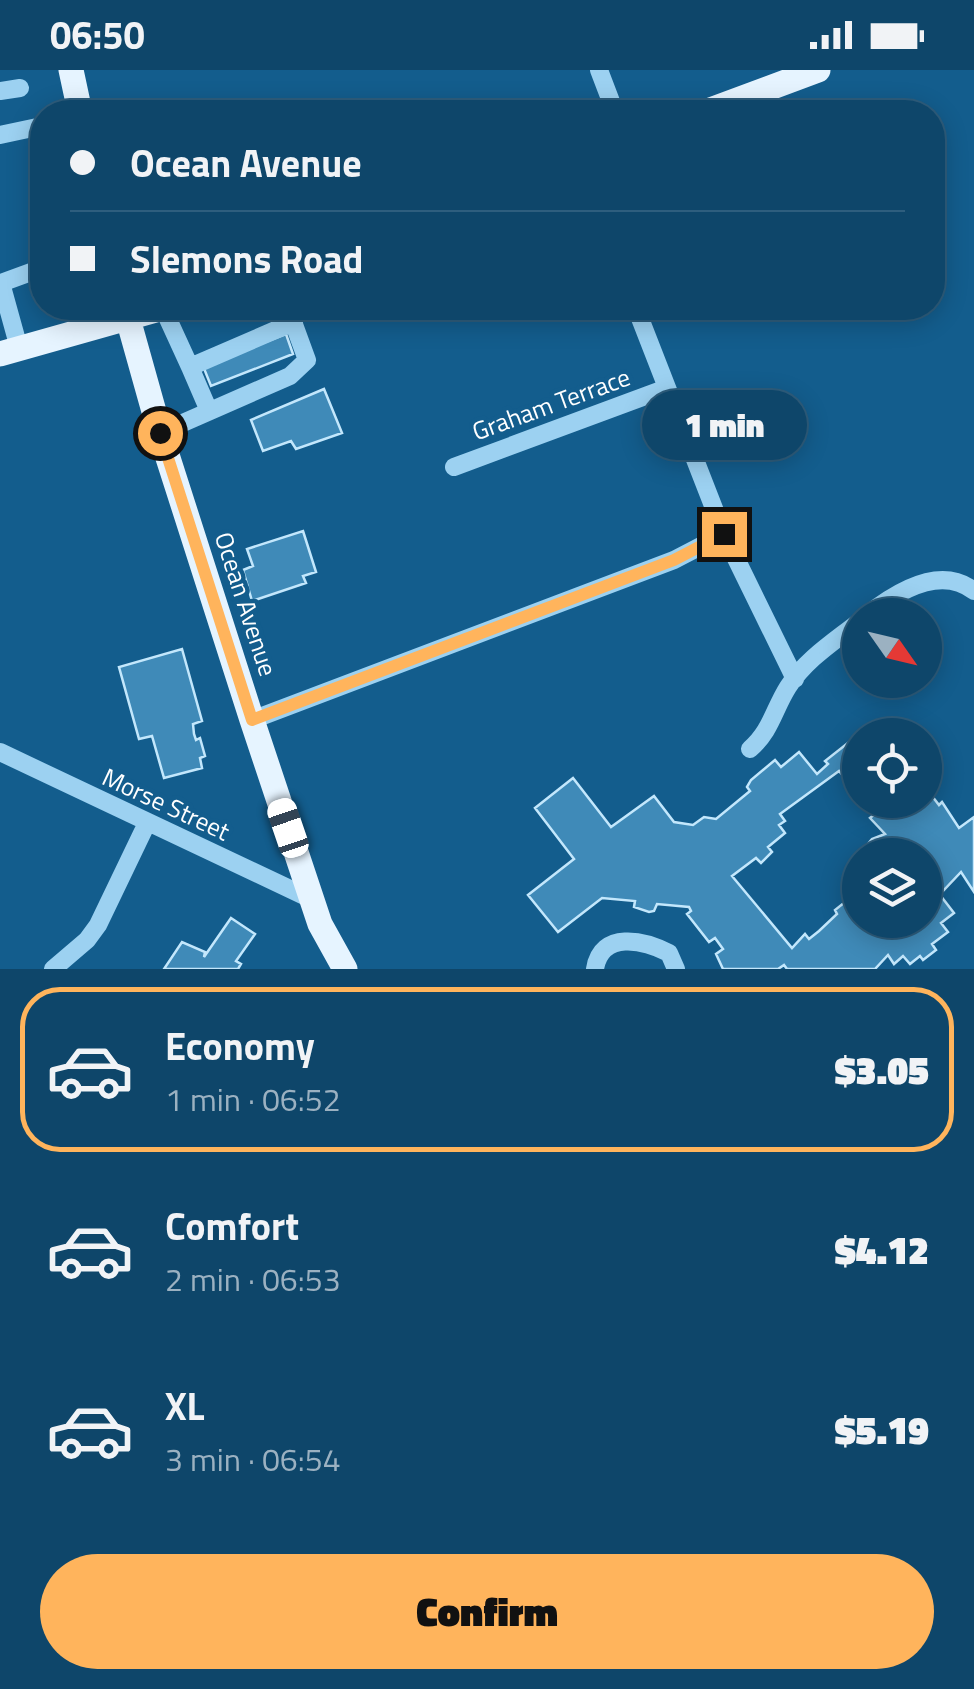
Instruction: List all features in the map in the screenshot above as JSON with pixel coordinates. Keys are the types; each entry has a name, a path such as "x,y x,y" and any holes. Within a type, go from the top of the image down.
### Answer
{"main road":[{"path":"71,70 77,100"},
{"path":"737,100 818,70"},
{"path":"10,351 102,320"},
{"name":"Ocean Avenue","path":"128,320 160,433 311,899 345,969"}],"street":[{"path":"599,70 610,100"},
{"path":"0,91 20,88"},
{"path":"0,135 30,129"},
{"path":"10,351 1,283 30,272"},
{"path":"168,320 210,411"},
{"path":"190,368 281,320"},
{"path":"160,433 290,376 307,360 293,320"},
{"path":"640,320 724,534 795,679"},
{"name":"Graham Terrace","path":"454,467 666,388"},
{"path":"252,720 674,560 724,534"},
{"path":"891,598 938,580 964,584 974,591"},
{"path":"750,749 766,736 795,679 842,633"},
{"name":"Morse Street","path":"0,752 311,899"},
{"path":"53,969 87,940 98,925 147,823"},
{"path":"595,969 597,957 611,944 631,940 650,943 669,953 676,969"}],"building":[{"path":"286,334 293,354 211,386 203,366"},
{"path":"324,389 342,433 296,449 291,441 263,451 251,420"},
{"path":"303,531 316,572 303,576 306,583 252,601 243,570 253,566 247,549"},
{"path":"182,649 202,721 193,724 194,734 196,740 200,738 205,756 200,758 202,768 164,778 152,736 139,739 119,667"},
{"path":"842,748 842,775 839,771 780,814 785,821 779,825 785,833 768,847 772,852 761,863 756,858 732,876 792,948 805,934 809,939 819,931 842,904 842,938 940,938 932,944 936,950 923,960 920,956 910,964 903,956 894,964 888,955 875,969 787,969 784,965 778,969 723,969 716,954 723,949 715,938 709,942 687,914 691,911 689,907 657,904 649,912 634,907 635,901 602,898 558,932 528,895 574,859 535,808 573,778 611,827 654,796 674,822 693,825 704,817 716,819 750,791 747,787 751,780 775,760 781,767 799,752 817,774 828,764 825,761"},
{"path":"942,802 959,828 974,817 974,892 961,872 943,891 942,838 875,838 885,834 870,818 942,818"},
{"path":"942,897 954,913 942,922"},
{"path":"231,918 255,934 236,961 241,964 238,969 164,969 182,942 205,952 204,957"}],"route":[{"path":"160,433 252,720 674,560 724,534"}]}
